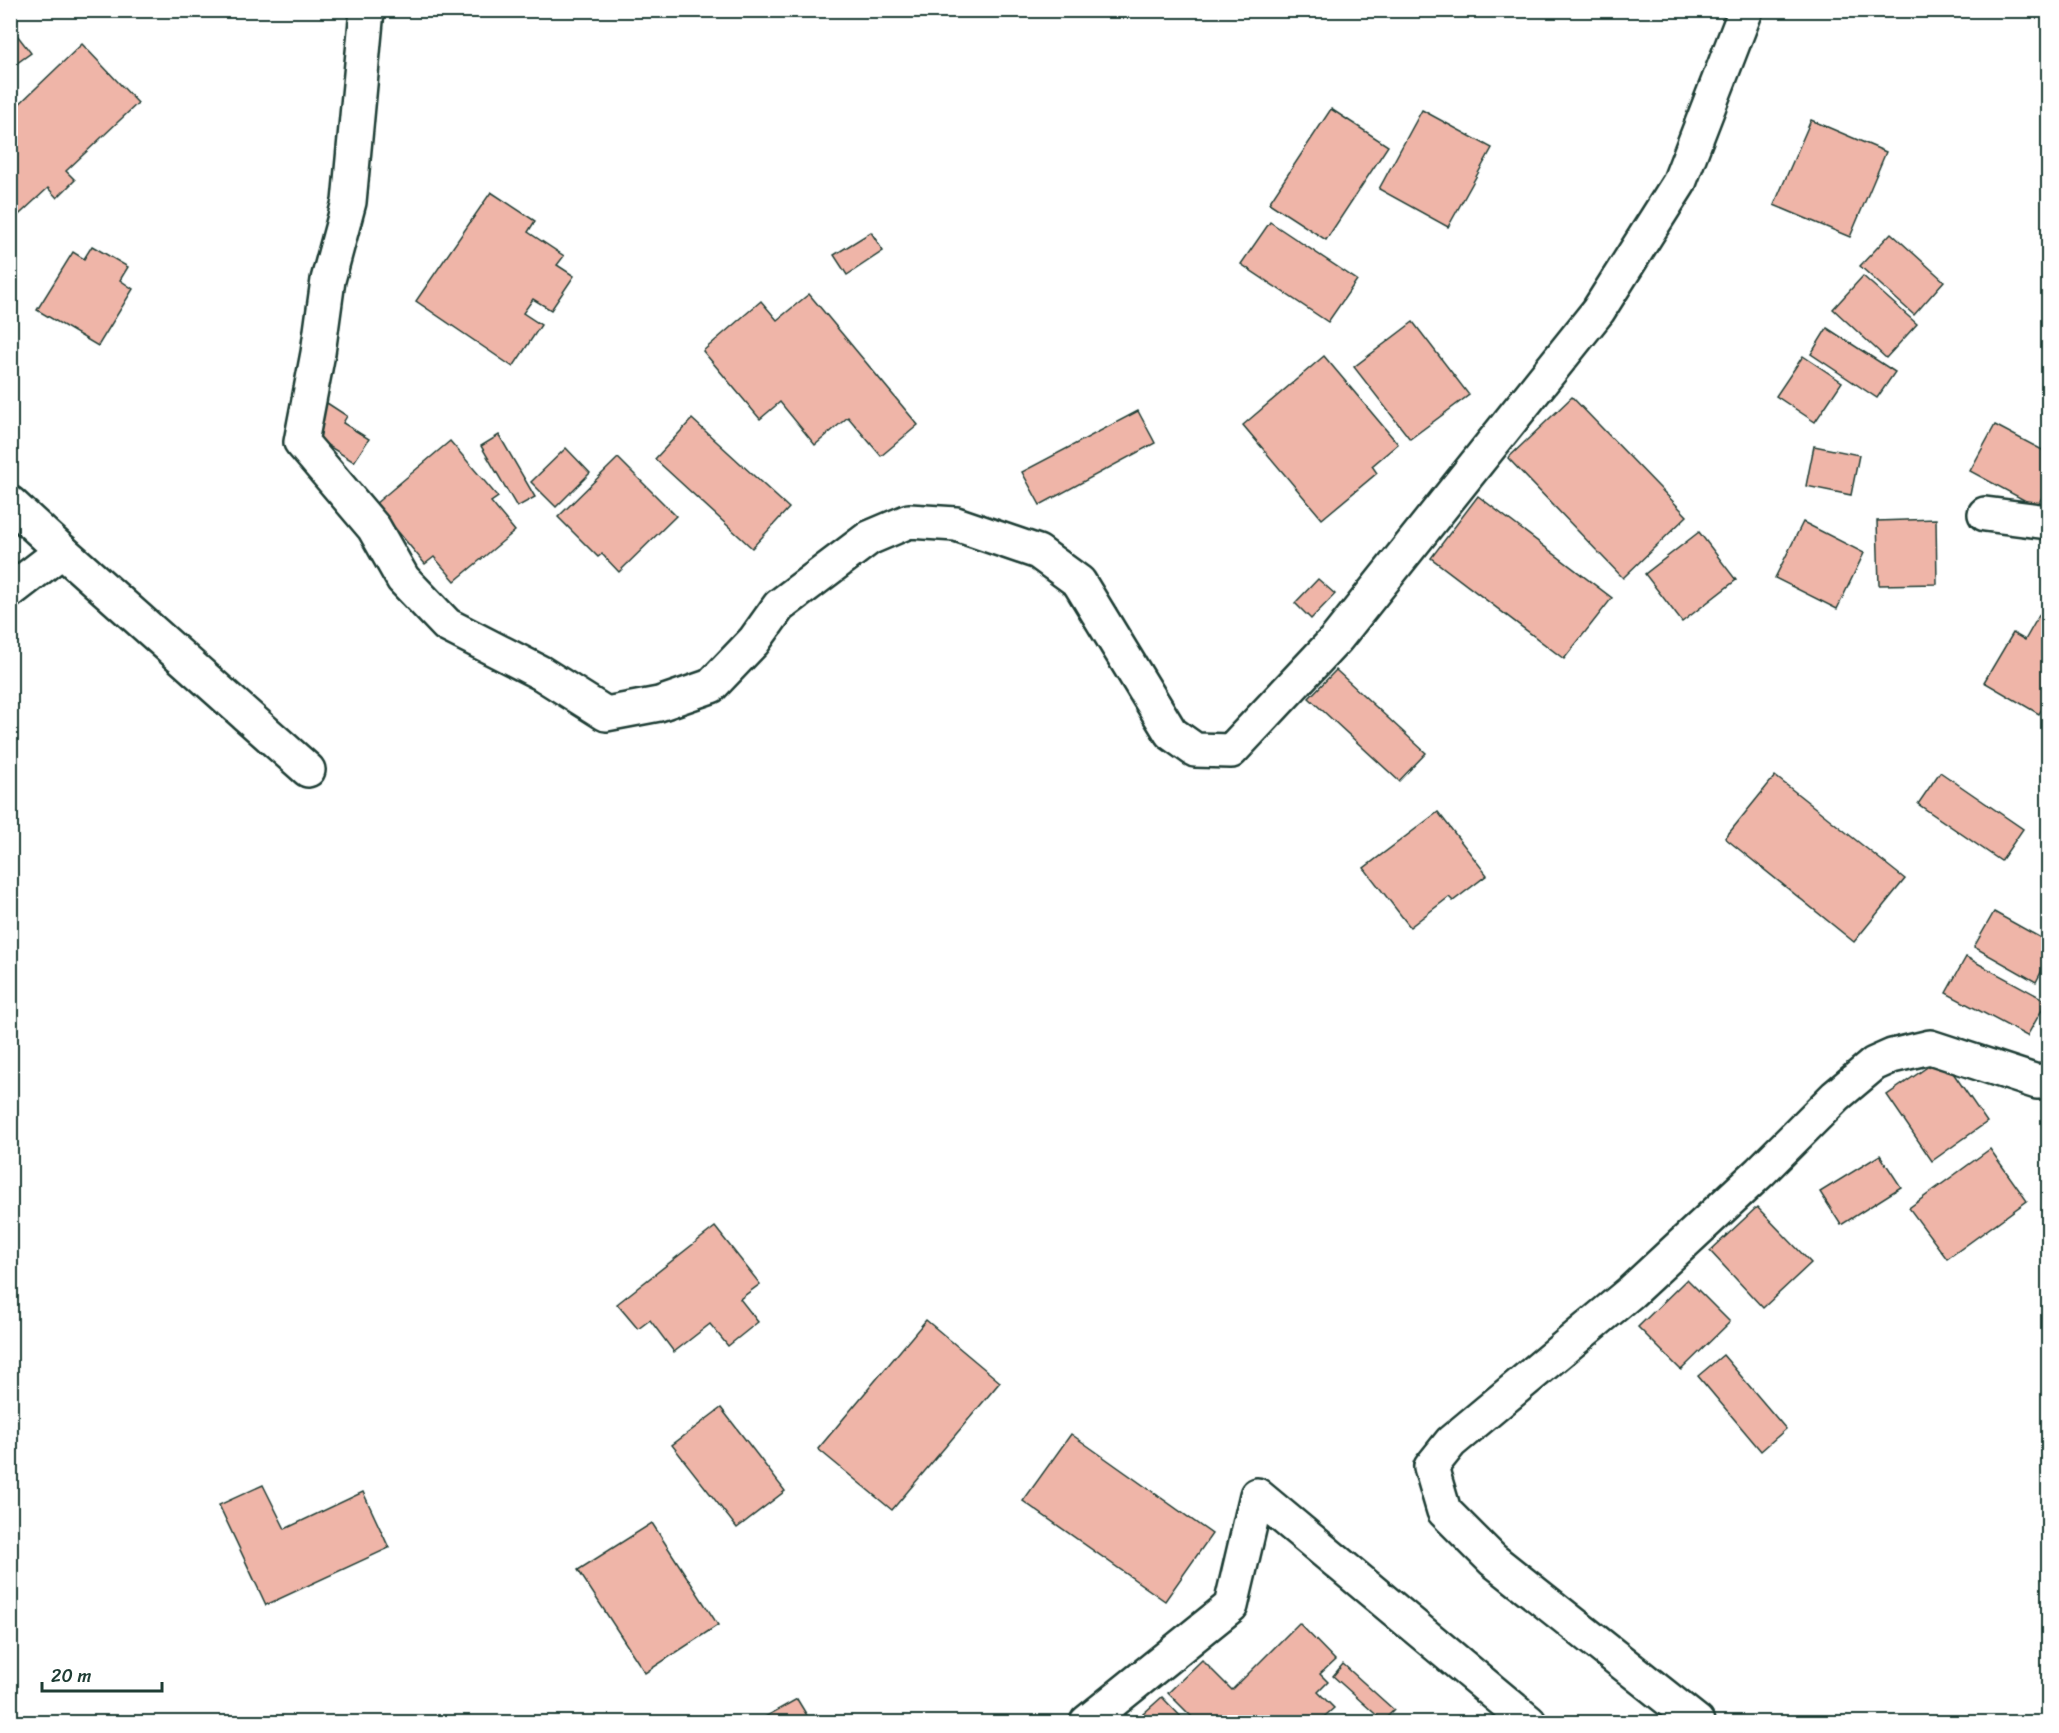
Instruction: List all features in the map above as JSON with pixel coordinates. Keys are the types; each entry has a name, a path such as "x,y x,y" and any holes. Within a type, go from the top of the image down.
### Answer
{"street":[{"path":"367,10 350,202 328,280 302,442 374,528 404,579 447,625 541,673 606,714 660,704 711,686 754,641 779,606 869,538 909,521 956,524 1038,552 1079,582 1171,734 1195,750 1231,751 1337,638 1598,311 1679,183 1746,10"},
{"path":"10,503 308,770"},
{"path":"1985,514 2049,522"},
{"path":"10,591 62,551"},
{"path":"1697,1722 1493,1560 1444,1511 1431,1467 1451,1442 1632,1292 1760,1172 1836,1096 1874,1064 1892,1056 1930,1047 2037,1082 2049,1080"},
{"path":"1087,1722 1232,1606 1257,1495 1529,1722"}],"building":[{"path":"10,26 31,53 10,68"},
{"path":"82,44 138,103 66,171 75,180 57,198 48,188 10,223 10,108 13,110"},
{"path":"1331,109 1388,146 1326,240 1269,203"},
{"path":"1422,110 1492,148 1448,227 1379,189"},
{"path":"1811,120 1886,152 1850,237 1774,205"},
{"path":"491,192 535,221 528,232 564,256 557,265 574,276 551,310 533,299 523,313 541,325 513,367 416,301"},
{"path":"1270,222 1357,280 1328,322 1241,264"},
{"path":"871,232 883,251 847,275 834,255"},
{"path":"1891,233 1944,281 1914,315 1860,266"},
{"path":"92,246 128,267 120,280 133,289 98,346 37,310 73,252 84,259"},
{"path":"1863,276 1917,324 1886,358 1833,309"},
{"path":"809,294 918,425 881,456 848,417 815,445 780,402 760,419 703,351 761,301 777,320"},
{"path":"1413,322 1469,395 1410,439 1354,367"},
{"path":"1827,328 1895,372 1877,398 1811,354"},
{"path":"1324,356 1398,444 1372,466 1377,473 1322,519 1243,425"},
{"path":"1803,356 1842,382 1815,422 1776,396"},
{"path":"1572,397 1687,516 1623,578 1508,458"},
{"path":"327,403 347,416 343,423 369,439 354,462 308,433"},
{"path":"1138,411 1155,443 1040,505 1022,472"},
{"path":"692,419 789,508 752,548 655,459"},
{"path":"1995,425 2048,453 2048,485 2037,507 1970,471"},
{"path":"499,435 535,497 517,507 481,446"},
{"path":"450,441 498,497 491,502 515,531 455,581 434,557 425,564 375,504"},
{"path":"1814,446 1859,455 1851,495 1806,486"},
{"path":"566,448 590,473 556,507 531,482"},
{"path":"618,458 676,516 619,572 602,554 598,557 558,517"},
{"path":"1478,496 1612,598 1564,659 1431,558"},
{"path":"1936,519 1937,584 1879,585 1877,521"},
{"path":"1803,522 1864,553 1837,609 1775,578"},
{"path":"1699,532 1736,580 1682,622 1645,574"},
{"path":"1318,579 1335,594 1311,619 1295,603"},
{"path":"2045,605 2048,607 2048,698 2039,714 1984,682 2013,633 2025,640"},
{"path":"1336,670 1426,753 1399,781 1309,698"},
{"path":"1940,772 2023,829 2001,861 1918,804"},
{"path":"1775,776 1905,879 1854,942 1725,838"},
{"path":"1438,812 1487,875 1453,901 1449,897 1410,927 1364,868"},
{"path":"1994,912 2048,942 2048,959 2036,982 1974,947"},
{"path":"1966,957 2047,1001 2027,1036 1946,993"},
{"path":"1942,1057 1987,1122 1932,1161 1887,1095"},
{"path":"1990,1149 2027,1201 1947,1259 1909,1208"},
{"path":"1880,1155 1901,1187 1841,1225 1820,1192"},
{"path":"1757,1207 1811,1263 1763,1308 1710,1251"},
{"path":"715,1227 760,1284 740,1299 758,1322 728,1346 710,1324 674,1352 650,1320 638,1329 617,1304"},
{"path":"1687,1279 1730,1322 1681,1370 1638,1327"},
{"path":"926,1320 1000,1382 892,1510 818,1449"},
{"path":"1723,1355 1786,1429 1761,1451 1698,1376"},
{"path":"721,1408 785,1491 737,1528 672,1445"},
{"path":"1071,1434 1212,1534 1165,1601 1023,1501"},
{"path":"263,1485 285,1529 363,1492 389,1548 266,1605 219,1505"},
{"path":"652,1523 718,1625 645,1673 578,1570"},
{"path":"1299,1623 1335,1660 1320,1674 1328,1682 1318,1692 1334,1708 1318,1722 1197,1722 1168,1693 1202,1660 1232,1690"},
{"path":"1343,1664 1394,1710 1383,1721 1333,1676"},
{"path":"1162,1697 1186,1722 1134,1722"},
{"path":"797,1699 811,1722 756,1722"}]}
